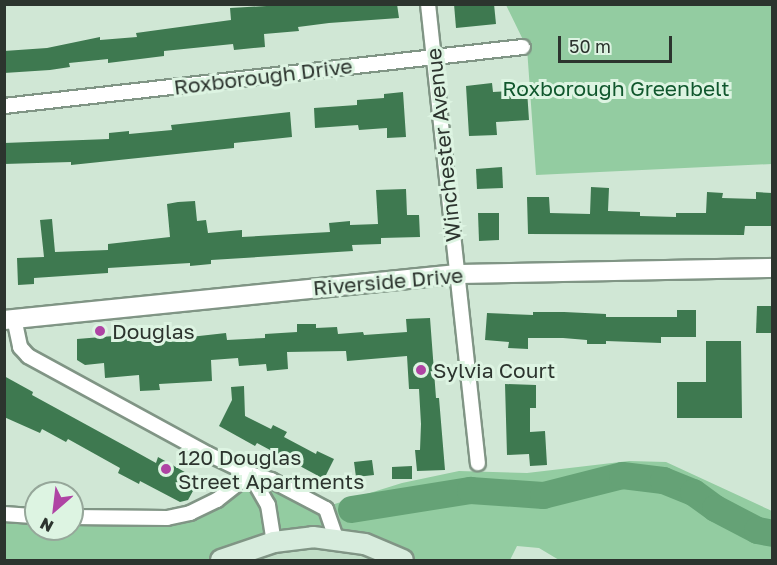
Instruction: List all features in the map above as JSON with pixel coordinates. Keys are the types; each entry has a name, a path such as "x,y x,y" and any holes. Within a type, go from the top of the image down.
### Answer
{"main road":[{"path":"221,561 274,542 297,538 336,538 365,544 402,561"}],"street":[{"name":"Winchester Avenue","path":"428,4 478,463"},
{"name":"Roxborough Drive","path":"4,106 522,47"},
{"name":"Riverside Drive","path":"9,319 456,274 772,268"},
{"path":"9,319 20,347 28,356 250,474 271,480 326,508 336,538"},
{"path":"84,517 167,518 190,513 217,500 250,474"},
{"path":"250,474 268,506 274,542"},
{"path":"4,514 24,515"}],"shaded area":[{"path":"297,539 400,560 225,560"}],"green space":[{"name":"Roxborough Greenbelt","path":"506,5 772,5 772,164 536,175 527,48"},
{"path":"629,461 666,462 772,511 772,560 559,560 539,548 517,546 510,560 400,560 337,540 225,560 5,560 5,513 24,514 24,541 84,541 84,516 190,512 250,473 325,507 402,483 459,471 527,473"}],"building":[{"path":"300,4 397,4 399,18 329,23 298,27 299,31 264,34 265,47 234,50 233,44 164,51 164,56 108,63 108,59 69,63 70,67 4,73 4,51 47,48 100,37 100,40 137,37 136,33 231,20 230,8"},
{"path":"454,4 494,4 496,24 456,28"},
{"path":"492,83 493,92 527,90 529,120 496,122 497,135 469,136 466,86"},
{"path":"403,92 406,137 387,138 387,128 359,130 358,125 315,128 314,108 357,105 357,100 384,98 384,94"},
{"path":"290,112 292,137 234,143 234,148 71,165 71,162 4,164 4,143 109,139 109,133 129,131 129,134 172,130 171,125"},
{"path":"502,167 503,188 477,189 476,169"},
{"path":"591,187 609,188 608,211 640,212 640,216 676,217 676,213 706,213 707,192 723,193 722,198 756,199 756,192 772,193 772,226 745,226 744,235 528,234 527,197 549,197 550,213 590,214"},
{"path":"406,189 407,215 419,215 420,237 381,238 381,244 352,245 353,251 211,260 211,264 190,266 190,263 108,268 108,273 34,278 34,284 18,285 17,258 44,257 40,220 52,219 55,252 108,250 108,244 170,237 167,204 178,202 195,201 197,221 206,220 208,233 242,230 242,237 330,232 329,223 350,221 350,225 378,224 376,190"},
{"path":"478,213 499,213 499,240 479,241"},
{"path":"757,306 772,306 772,333 756,333"},
{"path":"677,310 696,310 696,337 661,337 661,343 606,341 606,344 587,344 587,340 563,338 528,338 528,349 508,348 509,342 485,340 487,313 533,315 533,312 564,312 606,314 606,317 677,317"},
{"path":"430,318 436,398 439,398 445,470 417,471 415,450 420,450 421,424 419,389 409,389 407,356 347,361 346,351 287,352 288,369 267,371 266,364 239,366 238,358 211,360 212,381 159,384 160,390 140,391 139,375 105,378 104,363 85,365 77,360 77,339 126,335 127,341 154,341 226,333 227,340 265,338 265,334 297,332 297,324 316,324 316,328 337,327 338,334 363,332 364,335 407,332 406,319"},
{"path":"706,341 741,341 742,418 677,418 677,382 706,382"},
{"path":"4,376 33,392 32,395 156,463 158,457 199,480 188,500 180,502 140,481 139,484 118,473 120,468 68,439 66,442 42,429 40,433 4,417"},
{"path":"505,384 536,385 536,408 530,408 530,432 545,431 547,465 530,466 529,454 507,455"},
{"path":"244,386 245,416 271,429 273,425 287,432 284,437 316,454 317,451 334,459 324,479 257,443 255,446 219,426 232,400 231,387"},
{"path":"372,460 374,475 356,477 354,462"},
{"path":"412,466 412,479 392,479 392,467"}],"waterway":[{"path":"351,509 470,490 543,495 622,475 663,480 693,492 715,508 757,530 772,533"}],"place":[{"name":"Douglas","path":"100,331"},
{"name":"Sylvia Court","path":"421,370"},
{"name":"120 Douglas Street Apartments","path":"166,469"}]}
